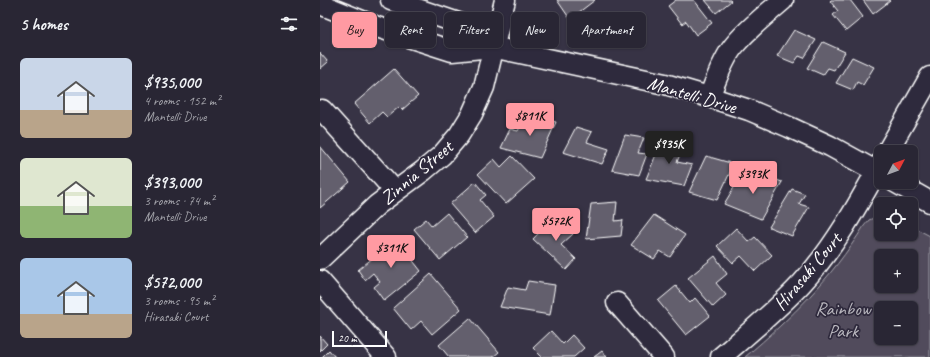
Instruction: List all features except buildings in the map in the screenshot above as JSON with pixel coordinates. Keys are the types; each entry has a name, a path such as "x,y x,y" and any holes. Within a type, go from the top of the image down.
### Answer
{"street":[{"name":"Mantelli Drive","path":"391,0 444,18"},
{"name":"Zinnia Street","path":"501,12 504,0"},
{"path":"710,97 733,47 783,0"},
{"name":"Mantelli Drive","path":"320,4 377,27 452,51 482,48"},
{"name":"Zinnia Street","path":"320,259 377,205 442,155 459,135 472,114 484,87 492,48"},
{"name":"Mantelli Drive","path":"497,48 665,84 710,97 749,110 789,127 874,167"},
{"path":"891,145 930,76"},
{"path":"322,110 395,191"},
{"name":"Hirasaki Court","path":"721,357 773,312 802,282 828,251 874,179"},
{"path":"907,189 930,202"},
{"path":"320,281 386,357"},
{"path":"618,303 664,357"}],"green space":[{"name":"Rainbow Park","path":"874,218 874,241 918,241 918,230 930,236 930,357 745,357 795,312 810,296 838,263 869,220"}]}
